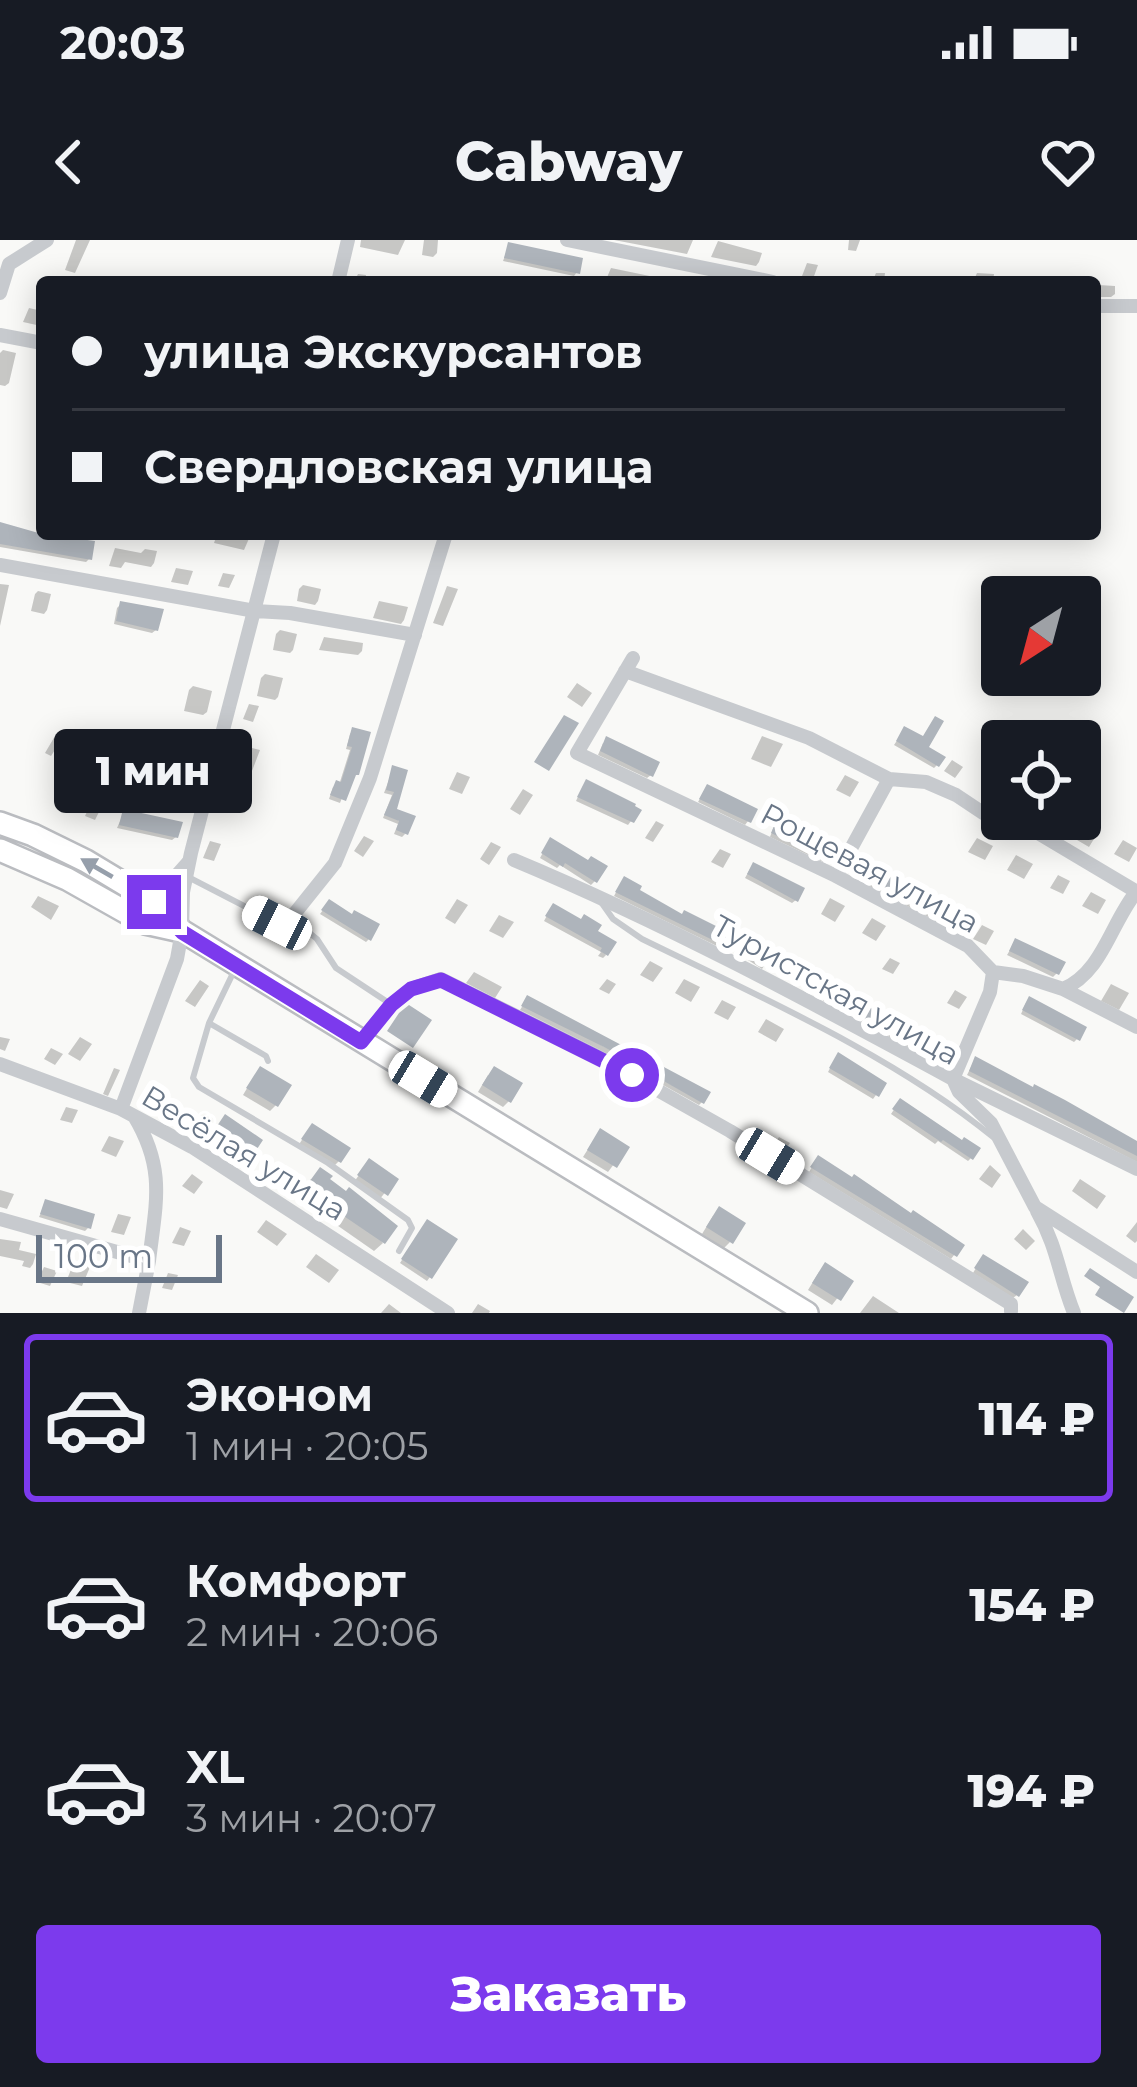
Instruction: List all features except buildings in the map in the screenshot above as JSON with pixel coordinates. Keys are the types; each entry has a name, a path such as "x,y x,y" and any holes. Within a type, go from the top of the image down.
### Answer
{"highway":[{"path":"0,823 86,861 154,902 182,932 807,1313"},
{"path":"0,850 67,879 145,923 182,932"}],"street":[{"path":"0,293 9,264 47,240"},
{"path":"339,276 348,240"},
{"path":"567,240 743,276"},
{"path":"1101,306 1137,306"},
{"path":"0,335 36,342"},
{"path":"139,1313 156,1168 149,1140 127,1112 177,959 191,853 273,540"},
{"path":"291,918 335,863 370,778 444,540"},
{"path":"0,565 415,635"},
{"name":"Рощевая улица","path":"889,778 809,738 629,664 577,753 836,876 968,946 993,972 1063,989 1137,1027"},
{"path":"836,876 889,778 926,782 983,813 1033,830 1137,891 1085,976 1063,989"},
{"name":"Туристская улица","path":"514,860 595,894 953,1079 959,1092 991,1124 1035,1207 1137,1272"},
{"path":"993,972 990,992 953,1079 1137,1169"},
{"path":"361,1042 411,989 441,980 599,1057 730,1131 1011,1304 1010,1312"},
{"name":"Весёлая улица","path":"0,1064 127,1112 193,1147 448,1313"},
{"path":"1035,1207 1057,1252 1074,1313"},
{"path":"0,1219 148,1261"}],"lane":[{"path":"134,890 169,878 191,853"},
{"path":"187,877 277,923 291,918 317,938 336,968 391,1005"},
{"path":"595,894 613,919 642,939 864,1052 962,1112 1002,1144"},
{"path":"237,966 209,1023 193,1078 199,1087 328,1163 408,1220 412,1228 399,1251"},
{"path":"209,1023 268,1061"}],"route":[{"path":"154,902 182,932 361,1042 411,989 441,980 632,1075"}]}
